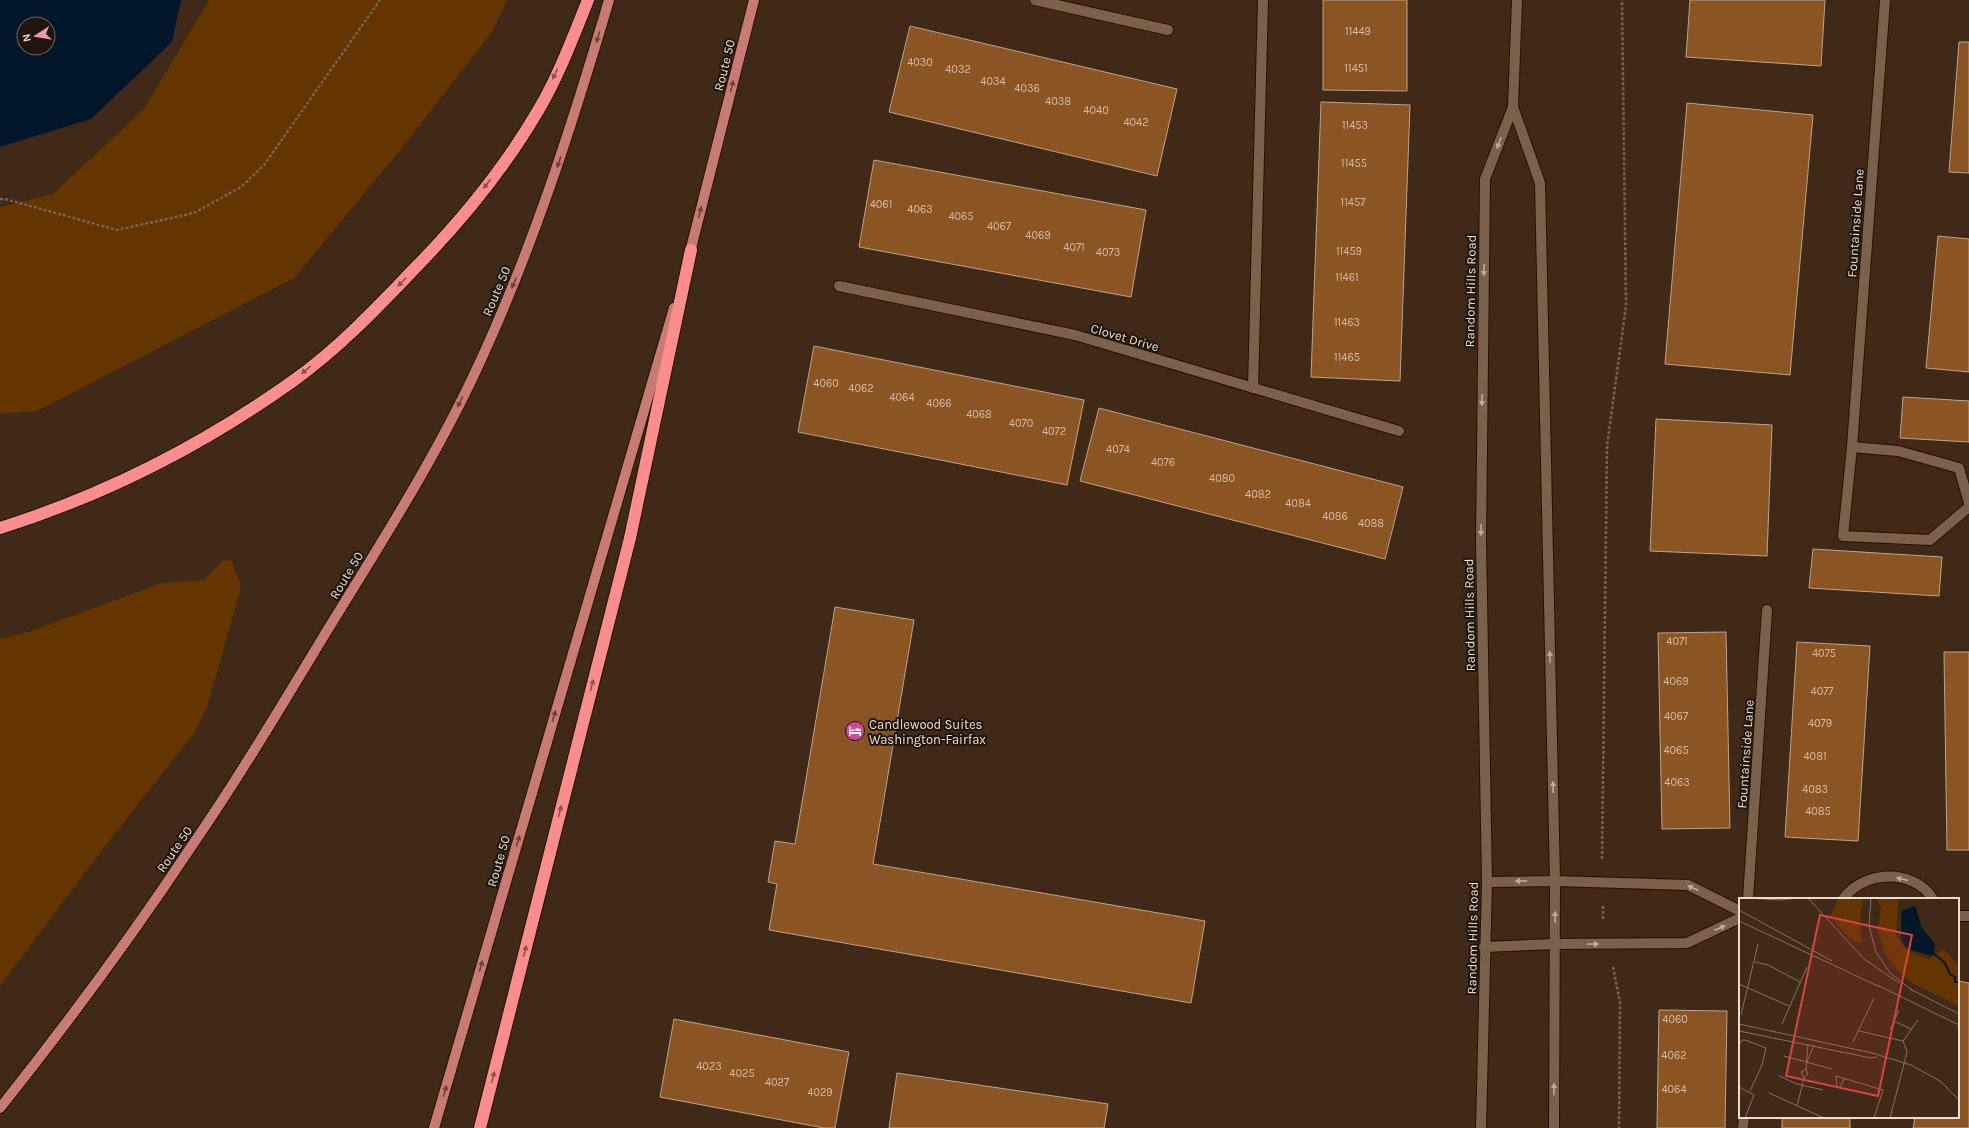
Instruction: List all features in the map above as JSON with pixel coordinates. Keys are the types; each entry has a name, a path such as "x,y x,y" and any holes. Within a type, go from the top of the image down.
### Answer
{"highway":[{"path":"0,528 108,489 212,435 294,381 366,320 450,232 503,162 540,108 588,0"},
{"path":"480,1128 630,538 691,250"}],"main road":[{"name":"Route 50","path":"0,1108 113,959 189,850 260,742 438,446 472,378 525,257 572,124 609,0"},
{"name":"Route 50","path":"434,1128 691,250 754,0"}],"street":[{"path":"1035,0 1050,2 1168,30"},
{"path":"1253,388 1263,0"},
{"name":"Random Hills Road","path":"1481,1128 1484,947 1487,882 1481,541 1484,179 1513,107 1517,0"},
{"name":"Fountainside Lane","path":"1885,0 1852,447 1843,536 1930,540 1969,507"},
{"name":"Random Hills Road","path":"1513,107 1540,183 1555,881 1554,1128"},
{"name":"Clovet Drive","path":"839,286 1075,335 1398,431"},
{"path":"1852,447 1898,451 1959,468 1969,503"},
{"name":"Fountainside Lane","path":"1748,898 1767,610"},
{"path":"1844,898 1856,886 1887,876 1902,878 1914,882 1924,888 1933,898"},
{"path":"1487,882 1555,881 1688,885 1739,910"},
{"path":"1484,947 1555,944 1687,944 1739,918"},
{"path":"1743,1128 1744,1118"}],"path":[{"path":"0,200 5,199 117,230 194,213 241,186 264,165 380,0"},
{"path":"1619,1128 1620,1002 1603,917 1602,737 1608,446 1626,306 1622,0"}],"shaded area":[{"path":"209,0 507,0 492,32 401,149 294,278 37,411 0,414 0,207 53,194 144,109"},
{"path":"223,560 232,561 241,587 207,707 195,732 105,846 0,986 0,639 29,632 162,583 204,580"}],"water":[{"path":"0,0 181,0 172,42 91,119 0,147"}],"building":[{"path":"1323,0 1407,0 1407,91 1323,90"},
{"path":"1690,0 1825,0 1821,66 1686,57"},
{"path":"910,26 1177,89 1157,176 889,112"},
{"path":"1959,42 1969,42 1969,173 1949,172"},
{"path":"1321,102 1410,105 1400,381 1311,377"},
{"path":"1687,103 1813,115 1790,375 1665,364"},
{"path":"874,160 1146,210 1131,297 859,247"},
{"path":"1938,236 1969,239 1969,372 1926,368"},
{"path":"814,346 1084,400 1067,485 798,432"},
{"path":"1903,397 1969,401 1969,442 1900,438"},
{"path":"1099,408 1403,487 1385,559 1080,481"},
{"path":"1656,419 1772,425 1767,556 1650,551"},
{"path":"1813,549 1942,557 1939,596 1809,588"},
{"name":"Candlewood Suites Washington-Fairfax","path":"835,607 914,620 873,864 1205,921 1191,1003 769,930 777,884 768,882 775,841 795,844"},
{"path":"1726,632 1730,828 1662,829 1658,633"},
{"path":"1797,642 1870,646 1858,841 1785,837"},
{"path":"1944,652 1969,652 1969,850 1947,850"},
{"path":"1959,981 1969,983 1969,1128 1913,1128 1915,1118 1959,1118"},
{"path":"1659,1010 1727,1011 1725,1128 1657,1128"},
{"path":"674,1019 849,1052 835,1128 824,1128 660,1097"},
{"path":"897,1073 1108,1104 1104,1128 889,1128"},
{"path":"1782,1118 1850,1118 1850,1128 1782,1128"}],"place":[{"name":"Candlewood Suites Washington-Fairfax","path":"855,731"}]}
